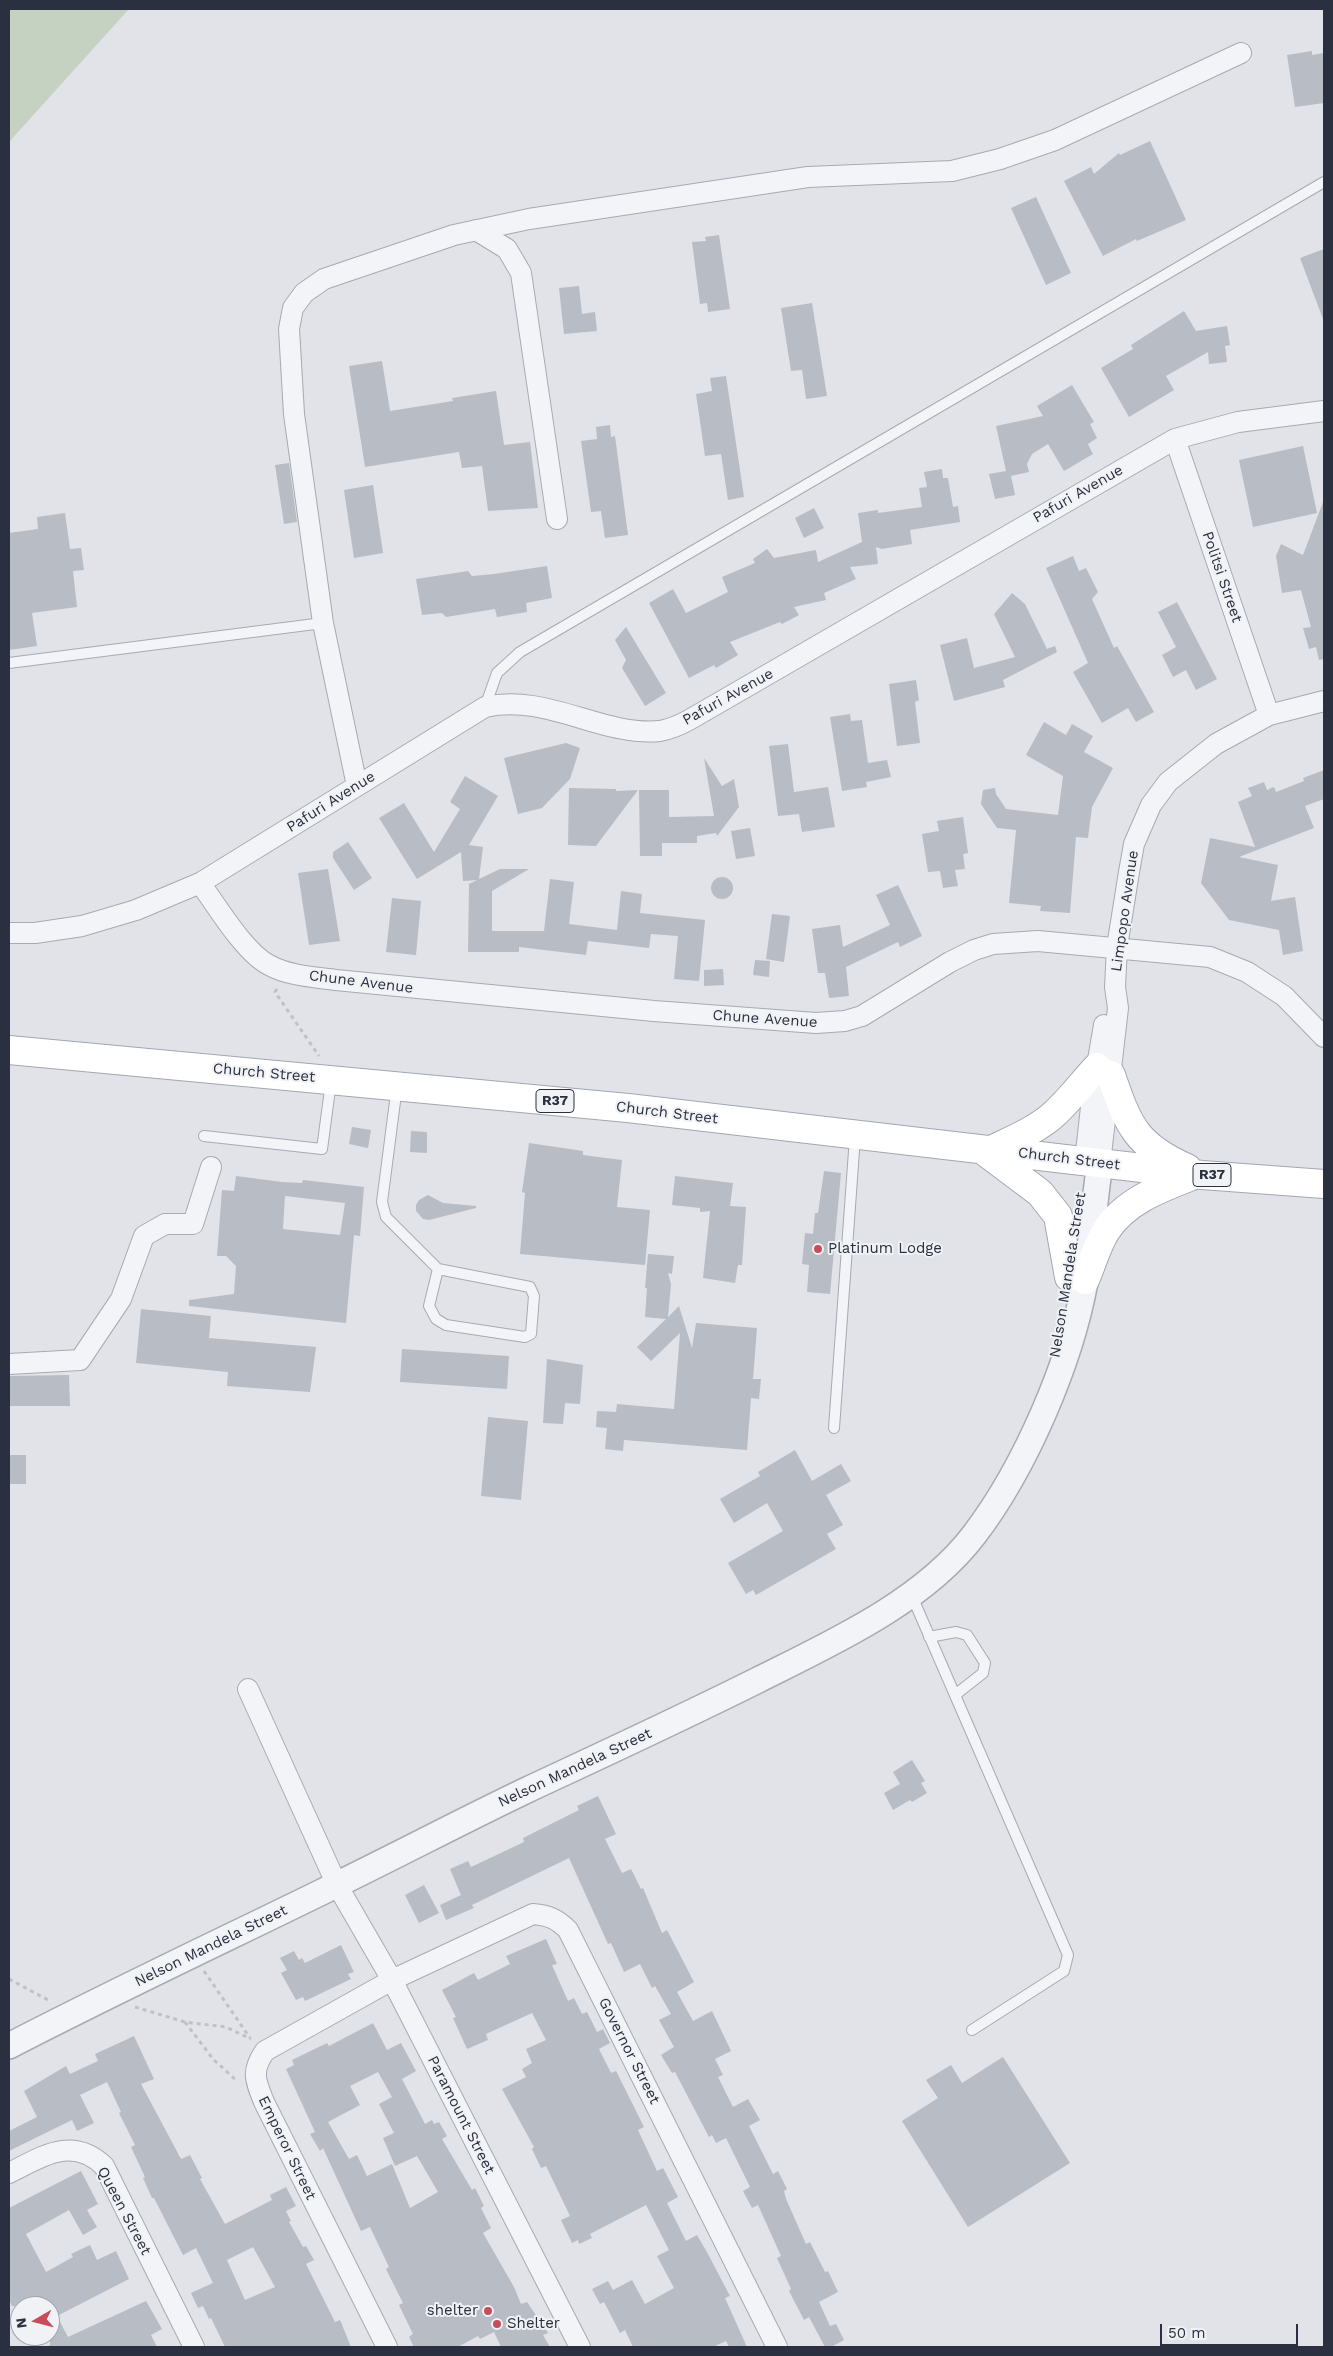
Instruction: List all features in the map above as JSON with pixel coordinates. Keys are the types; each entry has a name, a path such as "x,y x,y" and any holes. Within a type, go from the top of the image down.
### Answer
{"main road":[{"name":"Church Street","path":"9,1050 326,1068 398,1085 628,1108 855,1136 1200,1174 1324,1184"},
{"path":"1077,1278 1058,1216 1032,1186 987,1150 1051,1116 1076,1092 1104,1071 1128,1121 1146,1143 1162,1157 1200,1174"},
{"path":"1077,1278 1118,1215 1158,1189 1200,1174"}],"street":[{"path":"357,786 323,623 294,414 288,329 293,308 304,293 324,279 454,235 529,219 808,177 952,171 1000,159 1055,140 1241,53"},
{"path":"476,230 507,249 521,273 557,519"},
{"name":"Pafuri Avenue","path":"9,933 35,933 82,926 136,910 200,883 485,708 497,704 530,706 638,731 673,728 1175,439 1238,422 1324,412"},
{"name":"Politsi Street","path":"1175,439 1269,715"},
{"name":"Limpopo Avenue","path":"1093,1162 1104,1071 1118,1008 1115,988 1117,947 1134,844 1151,805 1168,782 1216,744 1269,715 1324,701"},
{"name":"Chune Avenue","path":"200,883 251,952 268,965 290,973 336,980 644,1010 816,1023 845,1021 862,1016 950,962 993,944 1038,941 1210,957 1247,972 1284,996 1324,1037"},
{"name":"Nelson Mandela Street","path":"9,2046 72,2013 337,1885 450,1827 844,1638 948,1565 975,1534 1006,1486 1052,1390 1073,1333 1077,1278 1093,1162"},
{"path":"9,1364 80,1360 122,1299 144,1236 165,1224 194,1224 211,1167"},
{"name":"Paramount Street","path":"248,1689 337,1885 392,1980 580,2347"},
{"name":"Governor Street","path":"392,1980 533,1914 545,1915 558,1920 568,1930 777,2347"},
{"path":"258,2045 392,1980"},
{"name":"Emperor Street","path":"258,2045 255,2065 256,2083 264,2102 386,2347"},
{"name":"Queen Street","path":"9,2173 51,2153 82,2151 94,2157 104,2166 194,2347"}],"lane":[{"path":"485,708 497,672 520,652 1324,182"},
{"path":"9,663 323,623"},
{"path":"204,1136 322,1149 326,1068"},
{"path":"398,1085 382,1202 383,1209 393,1225 438,1269 530,1287 534,1296 531,1334 524,1337 446,1326 436,1319 429,1306 438,1269"},
{"path":"834,1428 855,1136"},
{"path":"910,1593 1068,1955 1064,1971 972,2030"},
{"path":"929,1637 956,1632 967,1634 986,1663 982,1673 955,1695"}],"path":[{"path":"290,973 275,992 326,1068"},
{"path":"193,1955 258,2045"},
{"path":"9,1980 72,2013"},
{"path":"104,1998 185,2022 226,2027 258,2045"},
{"path":"185,2022 213,2059 264,2102"}],"green space":[{"path":"9,9 129,9 9,142"}],"building":[{"path":"1312,51 1312,55 1324,53 1324,103 1295,107 1287,55"},
{"path":"1150,141 1186,220 1137,241 1136,239 1103,256 1064,181 1091,167 1094,174 1119,153 1120,155"},
{"path":"1036,197 1071,273 1046,285 1011,208"},
{"path":"719,235 730,309 708,312 707,303 700,304 692,242 706,241 705,237"},
{"path":"1324,249 1324,318 1323,319 1300,258"},
{"path":"579,286 582,314 595,312 597,331 564,334 559,288"},
{"path":"812,303 827,396 806,399 802,370 791,371 781,308"},
{"path":"1184,311 1196,331 1227,326 1230,345 1225,346 1227,362 1209,364 1208,352 1166,376 1174,390 1129,417 1101,368 1133,349 1131,345"},
{"path":"382,361 390,411 453,401 452,398 496,391 504,445 530,442 538,508 488,511 482,466 462,468 459,452 365,467 349,366"},
{"path":"726,376 744,497 728,500 721,454 705,456 696,394 712,391 710,378"},
{"path":"1072,385 1094,422 1090,424 1097,438 1088,444 1093,454 1064,471 1048,444 1032,454 1027,464 1029,472 1011,476 1015,495 995,499 989,474 1006,471 996,426 1043,416 1037,406"},
{"path":"610,425 611,437 615,436 628,535 605,538 601,511 591,512 581,441 597,439 596,427"},
{"path":"1303,446 1317,513 1253,527 1239,460"},
{"path":"289,463 297,522 284,524 275,465"},
{"path":"942,469 943,478 948,478 953,507 958,506 960,522 910,530 912,544 882,549 876,547 878,564 850,567 856,579 824,593 826,600 794,607 799,615 782,624 780,622 730,642 738,655 716,668 714,665 689,678 649,603 673,589 686,613 728,592 722,577 755,563 753,559 767,549 774,558 816,550 818,562 862,542 858,513 878,510 878,513 922,507 919,488 927,487 924,472"},
{"path":"373,485 383,553 354,558 344,490"},
{"path":"1323,502 1324,659 1319,660 1316,647 1309,649 1303,628 1311,627 1301,590 1282,593 1276,556 1281,544 1303,555"},
{"path":"814,508 824,528 804,538 795,518"},
{"path":"65,513 70,549 81,548 84,570 73,571 77,607 32,613 37,646 9,650 9,533 38,529 37,517"},
{"path":"1073,556 1079,571 1086,568 1098,592 1092,599 1114,648 1117,646 1154,712 1136,722 1128,708 1102,723 1073,672 1088,663 1046,568"},
{"path":"547,566 552,598 526,603 527,612 497,617 495,609 446,617 442,613 422,615 416,579 468,571 472,576"},
{"path":"1012,593 1025,604 1047,649 1055,646 1057,652 1003,680 1005,687 954,701 940,645 967,638 974,668 1015,657 994,614"},
{"path":"1177,602 1217,679 1196,690 1186,670 1173,677 1162,655 1176,647 1158,612"},
{"path":"626,627 666,693 645,706 622,668 626,660 615,640"},
{"path":"916,680 919,700 915,702 920,743 897,746 889,684"},
{"path":"850,714 851,721 862,720 868,763 887,760 891,777 866,782 867,787 842,791 830,717"},
{"path":"1044,722 1066,735 1072,724 1093,736 1084,752 1113,768 1092,807 1088,838 1076,837 1070,913 1040,911 1041,906 1009,903 1016,830 997,828 981,804 983,790 995,788 996,794 1006,809 1058,815 1063,776 1026,755"},
{"path":"566,743 580,748 570,779 542,808 518,814 504,758"},
{"path":"788,744 794,792 828,787 835,827 802,832 799,814 778,816 769,746"},
{"path":"704,758 722,786 734,779 739,807 717,836 716,833 697,836 697,843 662,843 662,856 640,856 639,790 669,790 669,817 714,816"},
{"path":"1324,770 1324,799 1305,806 1314,828 1239,857 1278,865 1271,901 1295,897 1303,951 1283,955 1279,930 1229,920 1201,883 1210,838 1255,847 1238,802 1252,796 1248,788 1264,782 1267,790 1274,787 1276,792 1304,781 1303,778"},
{"path":"465,776 498,796 469,845 483,847 479,879 500,869 529,869 492,891 492,931 544,931 550,879 574,882 569,924 617,930 621,891 642,894 640,913 705,920 699,981 674,979 678,936 651,934 649,948 588,941 586,955 519,947 519,952 468,952 469,884 477,880 463,881 461,852 417,879 379,818 404,803 434,852 460,809 450,802"},
{"path":"569,788 616,789 616,791 638,790 596,846 568,845"},
{"path":"963,817 968,853 963,854 965,869 955,870 958,886 943,888 940,871 928,872 922,834 939,831 937,821"},
{"path":"750,828 755,856 736,859 731,831"},
{"path":"348,842 372,878 354,890 333,858 333,852"},
{"path":"328,869 340,941 309,945 298,873"},
{"path":"722,877 730,880 733,888 730,896 722,899 714,896 711,888 714,880"},
{"path":"898,885 922,936 900,947 898,942 846,967 849,996 829,998 825,973 818,973 812,929 840,925 843,947 890,925 876,895"},
{"path":"392,898 421,901 416,955 386,952"},
{"path":"772,914 790,916 784,962 766,959"},
{"path":"755,960 770,961 769,977 753,975"},
{"path":"723,969 724,985 704,986 704,970"},
{"path":"352,1127 371,1130 368,1148 349,1144"},
{"path":"411,1131 427,1132 427,1153 410,1152"},
{"path":"529,1143 583,1151 583,1155 622,1160 617,1207 650,1210 645,1265 520,1254 525,1193 522,1192"},
{"name":"Platinum Lodge","path":"824,1171 841,1173 830,1294 807,1292 809,1265 802,1264 805,1233 813,1234 815,1213 818,1213"},
{"path":"236,1176 282,1182 302,1183 303,1180 364,1187 360,1236 354,1235 346,1323 189,1306 189,1300 234,1294 236,1266 226,1256 217,1256 222,1190 234,1191","holes":["285,1196 345,1203 340,1235 283,1229"]},
{"path":"675,1176 733,1183 730,1206 746,1207 742,1265 738,1265 735,1283 703,1278 710,1211 700,1212 700,1208 672,1205"},
{"path":"428,1195 443,1203 476,1206 476,1208 429,1220 423,1219 416,1211 416,1205 419,1200"},
{"path":"648,1254 674,1256 672,1274 668,1273 671,1284 668,1317 679,1306 692,1348 696,1323 757,1328 753,1379 761,1379 759,1399 751,1398 747,1450 624,1440 623,1451 605,1449 607,1428 596,1427 597,1411 616,1412 617,1404 674,1409 680,1333 651,1361 637,1347 666,1319 645,1317"},
{"path":"141,1309 211,1316 209,1338 316,1347 310,1392 227,1386 228,1372 136,1363"},
{"path":"402,1349 509,1356 507,1389 400,1382"},
{"path":"547,1359 583,1365 580,1404 565,1403 563,1424 543,1423"},
{"path":"69,1375 70,1406 9,1406 9,1376"},
{"path":"488,1417 528,1421 521,1500 481,1496"},
{"path":"795,1450 812,1481 841,1464 851,1481 826,1495 843,1525 827,1534 836,1549 756,1595 753,1590 746,1594 728,1563 783,1531 767,1503 734,1523 720,1499 760,1476 758,1472"},
{"path":"9,1455 26,1455 26,1484 9,1484"},
{"path":"912,1760 925,1781 921,1783 927,1793 893,1810 884,1793 900,1784 893,1772"},
{"path":"598,1796 616,1834 605,1839 622,1873 631,1869 641,1889 643,1888 662,1933 667,1930 694,1982 677,1992 693,2021 712,2011 731,2051 715,2059 723,2075 718,2077 733,2107 748,2099 760,2120 749,2126 773,2174 778,2171 787,2189 784,2191 786,2199 806,2244 810,2242 825,2272 828,2271 838,2292 819,2302 830,2326 836,2324 844,2340 831,2347 825,2347 809,2317 804,2320 789,2291 791,2289 777,2258 781,2256 758,2205 752,2208 743,2191 750,2187 726,2138 716,2143 712,2135 709,2137 675,2072 672,2073 661,2055 674,2047 659,2020 671,2014 655,1986 652,1988 640,1964 624,1972 611,1943 608,1944 569,1858 472,1905 474,1908 446,1920 440,1905 461,1895 450,1869 468,1861 471,1867 524,1842 523,1838 579,1810 577,1806"},
{"path":"424,1885 439,1913 419,1923 405,1895"},
{"path":"546,1939 557,1964 552,1965 568,2001 574,1998 582,2014 587,2012 597,2032 603,2029 610,2043 599,2049 611,2073 616,2071 644,2127 638,2130 657,2171 663,2168 678,2197 667,2203 686,2241 697,2235 708,2254 730,2296 725,2298 747,2347 729,2347 726,2341 713,2347 633,2347 625,2330 620,2333 604,2302 600,2304 592,2289 608,2281 613,2290 632,2280 645,2304 674,2288 657,2256 669,2250 646,2205 590,2234 592,2238 579,2244 578,2240 572,2243 561,2220 570,2216 546,2166 541,2168 532,2149 534,2147 502,2089 526,2077 522,2069 532,2063 526,2049 546,2040 532,2013 486,2034 488,2040 467,2049 453,2018 456,2017 442,1990 474,1973 478,1980 510,1964 506,1956"},
{"path":"341,1945 354,1972 348,1974 351,1979 305,2001 303,1997 296,2000 281,1973 287,1970 280,1958 294,1951 299,1960 302,1958 305,1963"},
{"path":"373,2023 387,2050 401,2043 416,2071 402,2079 425,2124 432,2120 434,2124 439,2122 447,2136 442,2139 472,2190 475,2188 484,2206 481,2208 491,2228 483,2233 514,2287 521,2304 527,2302 548,2333 543,2335 550,2347 501,2347 494,2332 480,2339 478,2336 458,2347 414,2347 409,2337 413,2334 399,2305 403,2303 386,2269 389,2267 370,2227 361,2231 323,2148 320,2151 310,2134 315,2132 286,2069 294,2065 292,2060 327,2043 329,2046","holes":["378,2072 392,2097 379,2104 394,2133 383,2138 395,2166 417,2156 438,2192 410,2208 392,2164 367,2176 357,2155 349,2159 328,2122 360,2105 350,2086"]},
{"path":"134,2036 154,2079 141,2084 181,2159 190,2155 202,2178 200,2179 225,2224 272,2200 270,2195 286,2187 296,2206 286,2211 291,2221 289,2222 303,2247 306,2246 314,2260 306,2264 335,2322 340,2320 351,2347 225,2347 211,2318 209,2319 203,2306 198,2308 191,2293 213,2283 196,2248 183,2255 154,2198 152,2198 143,2178 145,2177 131,2147 135,2145 119,2113 121,2112 107,2082 80,2095 94,2123 77,2131 72,2120 9,2151 9,2131 37,2117 24,2091 66,2066 70,2074 98,2061 95,2054","holes":["253,2247 275,2287 245,2300 227,2260"]},
{"path":"1003,2057 1070,2163 968,2227 902,2121 938,2098 926,2080 951,2065 962,2083"},
{"path":"81,2171 98,2204 87,2210 97,2227 83,2235 69,2210 26,2234 46,2272 73,2257 71,2254 90,2245 97,2260 116,2251 129,2279 60,2314 60,2296 10,2296 10,2302 9,2208"},
{"path":"146,2301 162,2329 151,2335 157,2347 46,2347 60,2346 60,2322 68,2337"}],"place":[{"name":"Platinum Lodge","path":"818,1249"},
{"name":"shelter","path":"488,2311"},
{"name":"Shelter","path":"497,2324"}]}
